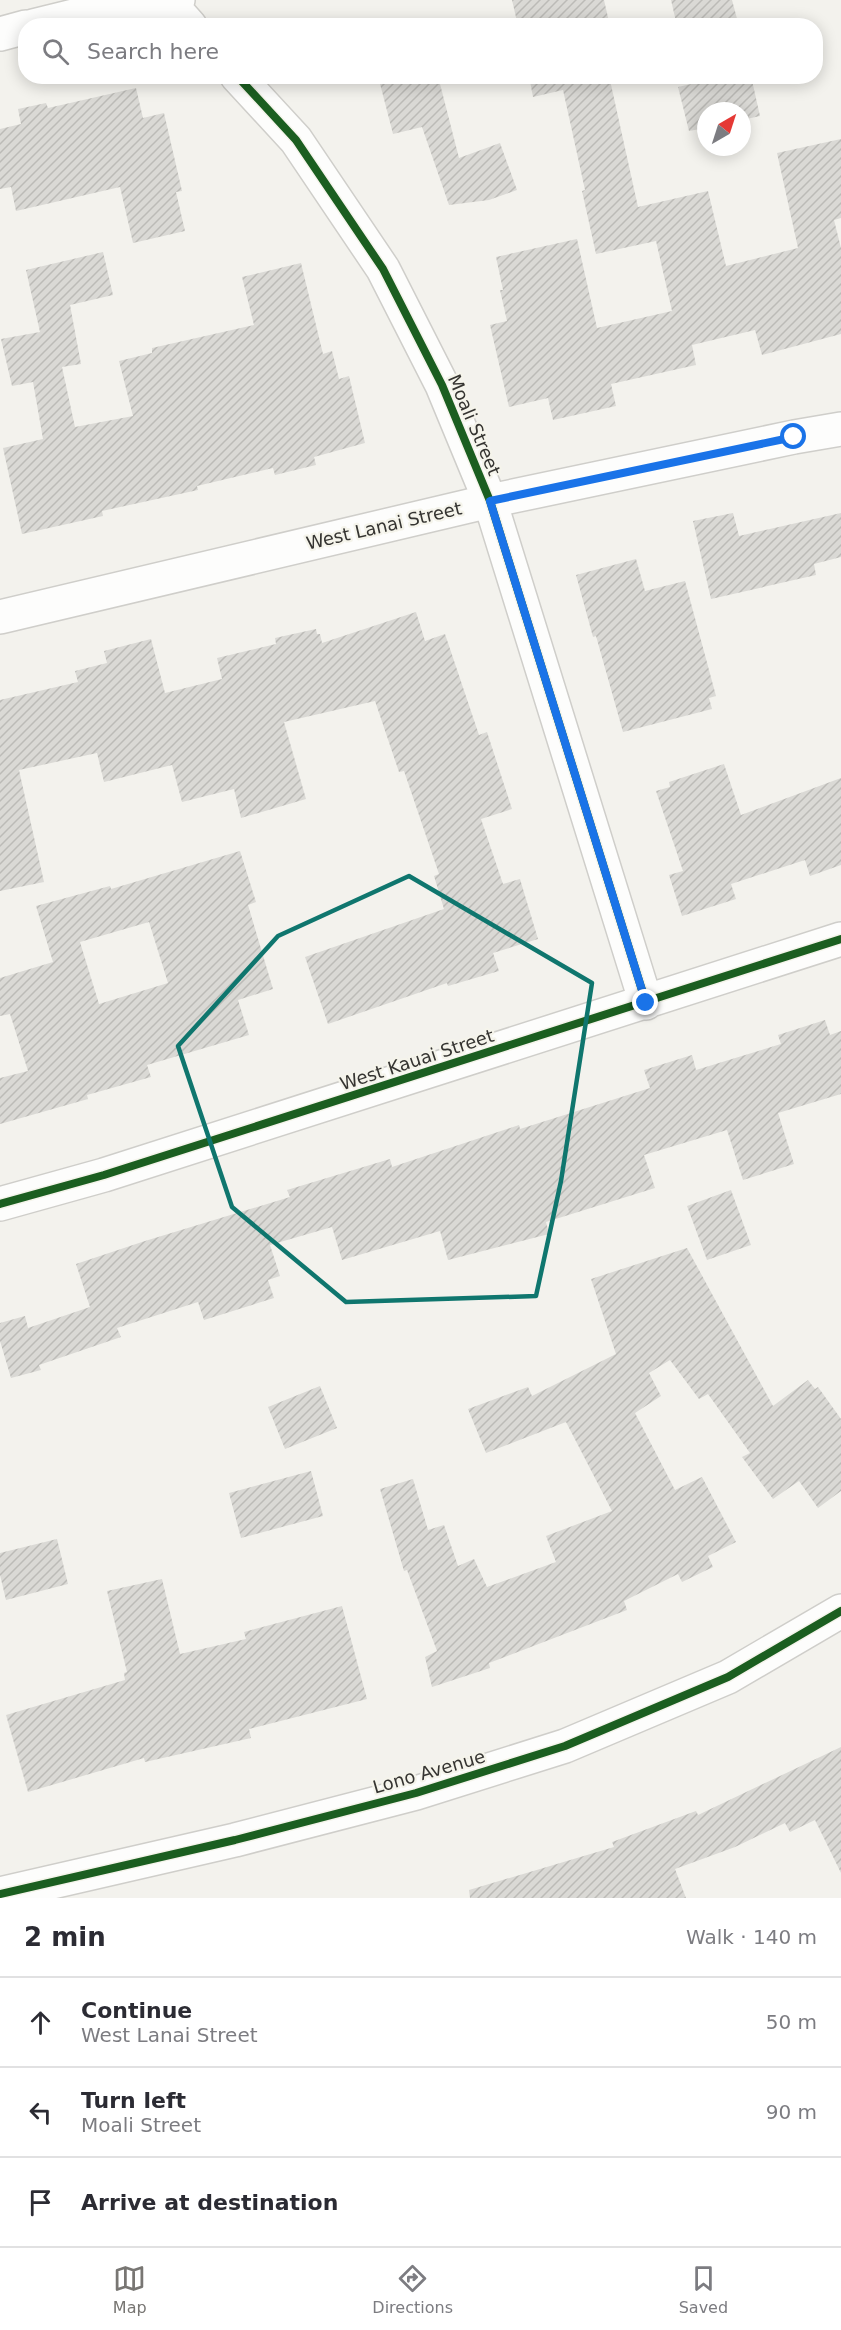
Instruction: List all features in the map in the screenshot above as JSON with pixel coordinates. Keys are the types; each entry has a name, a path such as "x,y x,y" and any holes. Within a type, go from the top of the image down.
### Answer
{"street":[{"path":"66,18 98,10 176,7"},
{"path":"0,34 18,29"},
{"name":"Moali Street","path":"244,84 296,140 383,269 442,385 490,501 646,1003"},
{"name":"West Lanai Street","path":"0,617 490,501 841,429"},
{"name":"West Kauai Street","path":"0,1204 104,1175 841,939"},
{"name":"Lono Avenue","path":"0,1894 235,1840 405,1796 565,1746 728,1677 841,1611"}],"highlighted area":[{"path":"409,876 592,983 561,1181 536,1296 346,1302 232,1207 178,1046 278,936"}],"building":[{"path":"512,0 604,0 608,18 516,18"},
{"path":"671,0 732,0 737,18 675,18"},
{"path":"380,84 440,84 459,158 500,143 517,190 489,200 449,205 422,127 393,134"},
{"path":"531,84 611,84 638,207 708,191 726,266 798,248 777,153 841,139 841,218 834,220 841,248 841,334 762,355 755,330 692,345 696,365 611,384 616,406 553,420 548,398 509,407 490,325 507,321 496,257 577,239 597,328 672,311 656,241 596,254 582,191 585,190 563,90 533,97"},
{"path":"691,84 753,84 760,116 751,118 751,102 697,102 697,130 689,131 678,87"},
{"path":"136,88 143,118 164,113 182,191 176,192 185,231 133,243 120,187 16,211 11,187 0,189 0,129 21,124 18,109 46,103 48,108"},
{"path":"103,252 113,295 70,305 81,364 62,367 75,427 133,416 119,361 152,353 152,348 254,325 242,277 301,263 323,354 332,351 339,379 349,376 365,443 314,457 316,465 275,475 273,468 197,486 198,490 102,511 103,516 22,534 3,448 43,439 33,382 12,386 1,339 40,332 26,270"},
{"path":"733,513 739,536 841,513 841,557 814,564 816,575 711,599 693,521"},
{"path":"636,559 645,591 685,581 716,696 709,698 712,709 623,732 576,575"},
{"path":"416,612 425,641 445,634 479,735 487,732 512,809 481,819 503,884 520,879 538,939 493,953 499,971 448,986 447,983 328,1024 305,957 444,909 434,876 439,874 404,771 399,772 375,701 284,722 306,799 241,818 234,789 182,802 172,765 104,782 97,753 19,770 44,882 0,891 0,700 78,682 75,671 107,663 104,651 151,639 165,693 222,679 217,658 276,644 275,638 316,629 322,643"},
{"path":"724,764 741,815 841,778 841,865 810,876 805,860 731,884 736,899 682,916 669,875 683,871 656,791 670,787 669,782"},
{"path":"240,851 256,902 248,905 273,989 238,1000 249,1035 147,1065 151,1077 87,1095 88,1099 0,1124 0,1078 28,1071 10,1014 0,1016 0,978 53,962 36,906 110,886 111,889","holes":["149,922 168,983 99,1004 80,942"]},
{"path":"825,1020 830,1035 841,1031 841,1094 778,1113 794,1164 743,1180 727,1130 644,1155 655,1188 546,1222 549,1234 448,1260 440,1231 342,1260 332,1227 270,1245 280,1276 268,1280 274,1298 204,1320 198,1302 117,1328 121,1337 39,1365 41,1370 11,1378 0,1341 0,1323 25,1316 28,1328 90,1307 76,1264 290,1197 287,1190 390,1159 392,1167 519,1125 520,1129 650,1088 644,1070 692,1055 696,1070 781,1044 778,1035"},
{"path":"731,1190 751,1245 707,1260 687,1206"},
{"path":"687,1248 773,1406 808,1380 815,1389 818,1387 841,1419 841,1491 818,1508 799,1481 773,1499 742,1457 750,1453 708,1394 699,1399 670,1360 649,1373 661,1396 635,1413 675,1490 702,1477 736,1542 708,1556 713,1567 682,1582 678,1574 624,1601 627,1610 489,1663 490,1668 432,1687 425,1657 437,1651 407,1570 404,1571 380,1489 413,1479 428,1530 444,1525 458,1566 474,1559 487,1587 556,1562 546,1536 612,1511 566,1422 486,1453 468,1409 528,1387 532,1396 616,1354 591,1279"},
{"path":"320,1386 337,1428 285,1449 268,1407"},
{"path":"311,1471 323,1516 241,1538 229,1493"},
{"path":"57,1539 68,1584 6,1600 0,1575 0,1553"},
{"path":"162,1579 180,1654 246,1639 244,1632 342,1606 367,1699 249,1729 251,1738 145,1762 144,1758 28,1792 6,1715 125,1680 124,1673 127,1672 107,1591"},
{"path":"841,1747 841,1873 815,1820 790,1832 785,1823 735,1847 675,1869 686,1898 470,1898 469,1890 614,1847 612,1842 696,1811 698,1815"}],"cycle path":[{"path":"244,84 296,140 383,269 442,385 490,501 646,1003"},
{"path":"0,1204 104,1175 841,939"},
{"path":"0,1894 235,1840 416,1793 565,1746 728,1677 841,1611"}],"route":[{"path":"646,1003 490,501 794,437"}]}
